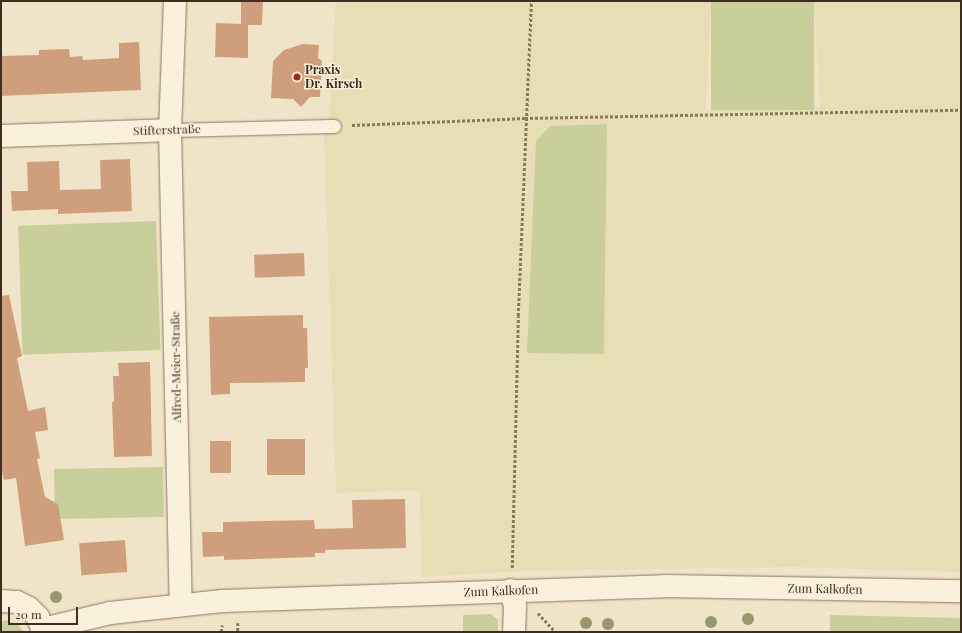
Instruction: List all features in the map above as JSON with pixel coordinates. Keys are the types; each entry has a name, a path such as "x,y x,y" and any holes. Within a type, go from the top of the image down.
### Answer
{"street":[{"name":"Alfred-Meier-Straße","path":"175,1 170,130 181,605"},
{"name":"Stifterstraße","path":"1,136 170,130"},
{"name":"Zum Kalkofen","path":"43,630 110,613 181,605 511,590 665,586 961,591"},
{"path":"511,590 515,606 514,632"},
{"path":"2,597 29,608 38,617 43,630"}],"lane":[{"name":"Stifterstraße","path":"170,130 334,126"}],"path":[{"path":"511,590 525,118 531,1"},
{"path":"334,126 525,118 961,110"},
{"path":"535,608 556,632"}],"shaded area":[{"path":"336,1 711,1 706,110 820,106 814,1 961,1 961,572 796,567 525,571 421,577 420,490 336,493 324,133 329,118","holes":["607,124 604,354 528,353 550,126"]}],"green space":[{"path":"711,1 814,1 814,110 711,110"},
{"path":"607,124 604,354 527,353 536,141 550,126"},
{"path":"156,221 161,350 23,355 18,226"},
{"path":"163,467 164,517 55,519 54,469"},
{"path":"491,614 498,620 498,632 463,632 463,615"},
{"path":"830,615 961,618 961,632 830,632"},
{"path":"6,620 18,625 24,632 1,632 1,622"}],"building":[{"path":"241,1 263,1 262,25 248,25 248,58 215,57 216,23 241,24"},
{"path":"139,42 141,90 1,96 1,56 39,55 39,50 69,49 70,57 82,56 83,60 119,58 119,43"},
{"name":"Praxis Dr. Kirsch","path":"303,44 319,45 318,58 322,61 320,97 310,97 301,107 293,99 271,98 273,61 284,50"},
{"path":"130,159 132,211 58,214 58,209 12,211 11,191 28,191 27,162 59,161 60,190 101,189 100,160"},
{"path":"304,253 305,276 255,278 254,255"},
{"path":"9,295 22,356 17,358 28,411 45,407 48,430 35,432 40,458 37,459 45,497 58,504 64,540 25,546 16,478 4,480 1,467 1,296"},
{"path":"303,315 303,328 307,328 308,368 305,368 305,382 230,383 230,394 211,395 209,317"},
{"path":"150,362 152,456 114,457 112,402 114,402 113,376 119,376 118,363"},
{"path":"267,439 305,439 305,475 267,475"},
{"path":"210,441 231,441 231,473 210,473"},
{"path":"405,499 406,548 325,550 325,553 315,553 315,557 224,560 224,556 203,557 202,532 223,532 223,522 314,520 315,529 353,528 352,500"},
{"path":"125,540 127,572 81,575 79,543"}],"place":[{"name":"Praxis Dr. Kirsch","path":"297,77"}]}
